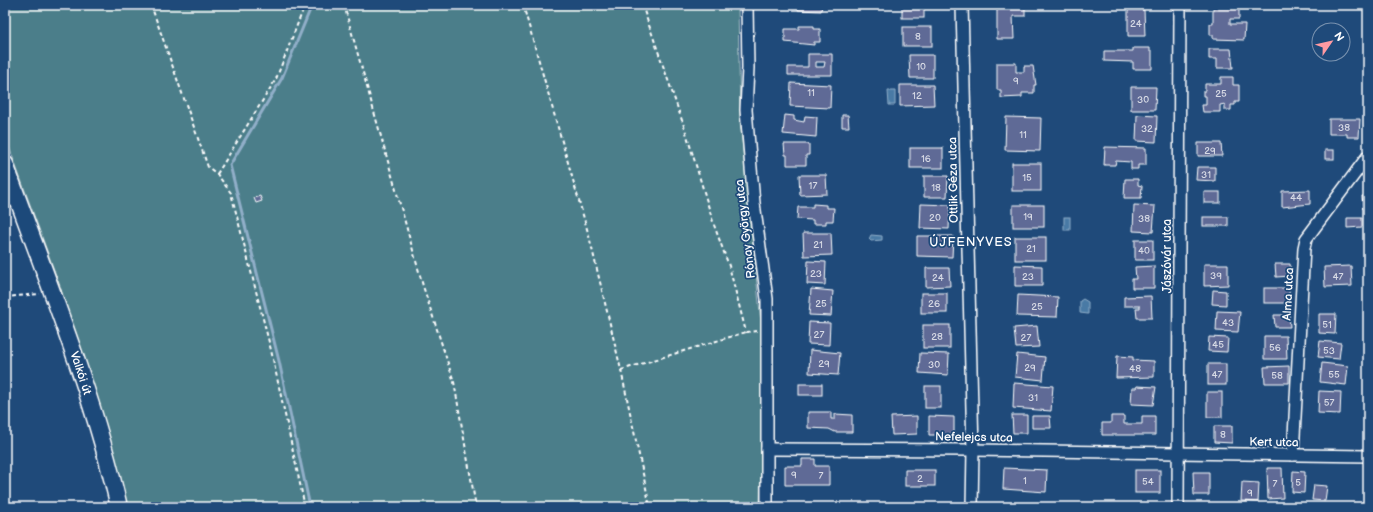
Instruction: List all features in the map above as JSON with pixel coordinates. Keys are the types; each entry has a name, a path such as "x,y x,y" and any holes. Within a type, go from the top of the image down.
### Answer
{"main road":[{"name":"Valkói út","path":"5,164 11,200 34,242 81,371 97,423 118,507"}],"street":[{"name":"Rónay György utca","path":"747,5 746,110 754,196 767,299 767,507"},
{"name":"Ottlik Géza utca","path":"962,5 973,450 972,507"},
{"name":"Jászóvár utca","path":"1178,507 1180,5"},
{"name":"Alma utca","path":"1293,455 1304,248 1306,239 1368,156"},
{"name":"Nefelejcs utca","path":"767,449 973,450 1179,454"},
{"name":"Kert utca","path":"1179,454 1368,456"}],"path":[{"path":"151,5 208,167 217,174 231,193 271,350 305,507"},
{"path":"217,174 276,79 305,5"},
{"path":"344,5 423,286 454,382 476,507"},
{"path":"523,5 589,236 621,370 650,507"},
{"path":"642,5 685,129 714,225 729,266 746,332"},
{"path":"5,297 54,294"},
{"path":"621,370 746,332 767,330"}],"green space":[{"path":"5,5 738,5 740,121 763,342 760,507 123,507 60,286 5,136"}],"water":[{"path":"888,91 895,91 895,105 889,105"},
{"path":"1064,217 1070,217 1070,230 1064,230"},
{"path":"871,235 882,236 882,240 871,241 869,239"},
{"path":"1083,299 1088,302 1088,314 1080,313 1080,301"}],"building":[{"path":"798,5 822,5 821,11 798,10"},
{"path":"902,5 924,5 924,18 902,18"},
{"path":"997,5 1025,5 1025,16 1013,16 1014,39 997,39"},
{"path":"1213,8 1239,8 1239,19 1230,19 1230,24 1245,24 1244,40 1213,39 1213,35 1210,35 1210,24 1213,24"},
{"path":"1128,10 1144,10 1145,36 1128,36"},
{"path":"799,26 814,26 814,29 820,29 820,42 814,42 814,45 785,42 785,29 799,29"},
{"path":"903,27 932,27 932,46 903,46"},
{"path":"1133,48 1150,48 1150,51 1152,51 1152,69 1133,69 1133,62 1104,61 1104,51 1133,51"},
{"path":"1209,49 1231,49 1233,68 1217,68 1217,59 1209,59"},
{"path":"808,54 832,54 832,75 788,75 788,67 808,67","holes":["816,62 825,62 824,67 816,67"]},
{"path":"909,55 933,55 933,78 910,78"},
{"path":"997,63 1016,63 1016,72 1024,72 1024,66 1033,66 1036,85 1034,85 1034,93 1022,93 1022,97 1001,98 1001,90 997,90"},
{"path":"1221,77 1233,77 1233,85 1239,85 1239,102 1235,102 1235,105 1231,105 1231,110 1225,110 1225,104 1220,105 1220,112 1203,112 1202,105 1206,105 1206,96 1203,96 1205,84 1221,84"},
{"path":"791,83 831,85 830,108 790,106"},
{"path":"900,85 933,85 934,105 900,106"},
{"path":"1131,87 1156,87 1155,110 1131,110"},
{"path":"785,115 794,116 794,120 804,122 805,116 817,117 816,137 783,134"},
{"path":"842,115 848,115 849,127 842,127"},
{"path":"1137,115 1157,116 1156,142 1136,141"},
{"path":"1006,117 1041,118 1040,151 1005,150"},
{"path":"1329,119 1360,119 1359,137 1347,137 1347,134 1329,134"},
{"path":"1198,143 1221,143 1222,156 1198,156"},
{"path":"784,144 809,144 809,155 806,155 806,165 787,165 787,155 785,155"},
{"path":"1105,147 1146,148 1146,165 1138,165 1138,169 1131,169 1131,162 1116,161 1115,165 1104,165"},
{"path":"910,148 943,148 943,168 910,168"},
{"path":"1325,150 1334,150 1334,159 1325,159"},
{"path":"1012,163 1041,163 1041,191 1012,191"},
{"path":"1197,167 1215,167 1215,181 1196,180"},
{"path":"799,175 826,175 827,194 800,195"},
{"path":"924,176 948,176 947,197 924,197"},
{"path":"1125,179 1138,179 1138,185 1142,186 1141,198 1124,198"},
{"path":"1310,190 1310,204 1282,207 1282,191"},
{"path":"1204,192 1220,192 1220,203 1204,203"},
{"path":"260,196 262,201 256,203 254,198"},
{"path":"1362,196 1368,196 1368,209 1363,209"},
{"path":"813,204 826,205 826,208 834,208 833,221 826,221 826,224 813,224 813,220 797,219 798,207 813,207"},
{"path":"921,204 950,205 949,229 920,228"},
{"path":"1013,205 1044,205 1044,227 1013,227"},
{"path":"1134,205 1155,206 1153,232 1133,231"},
{"path":"1203,217 1228,217 1228,226 1203,226"},
{"path":"1347,218 1362,218 1362,227 1347,228"},
{"path":"803,233 831,233 832,255 804,256"},
{"path":"917,236 953,236 952,257 917,256"},
{"path":"1015,237 1046,237 1046,260 1015,260"},
{"path":"1135,240 1153,240 1153,260 1135,260"},
{"path":"808,261 826,262 825,285 807,284"},
{"path":"1204,264 1228,264 1228,285 1204,286"},
{"path":"1275,264 1290,264 1291,276 1276,277"},
{"path":"1015,265 1042,266 1042,286 1015,286"},
{"path":"1154,266 1154,288 1132,288 1132,279 1136,279 1135,267"},
{"path":"1351,266 1352,286 1325,287 1324,267"},
{"path":"926,268 949,268 950,286 926,287"},
{"path":"1264,288 1289,288 1289,303 1264,303"},
{"path":"811,289 833,291 831,316 809,315"},
{"path":"1213,290 1226,291 1226,305 1212,304"},
{"path":"921,293 947,293 947,313 921,313"},
{"path":"1018,295 1058,297 1057,317 1017,316"},
{"path":"1151,296 1152,318 1137,318 1136,308 1140,308 1140,306 1124,306 1124,297"},
{"path":"1217,311 1240,312 1238,332 1216,331"},
{"path":"1319,314 1336,314 1335,334 1319,333"},
{"path":"1274,315 1289,315 1290,327 1275,327"},
{"path":"809,322 830,323 829,345 808,344"},
{"path":"923,325 950,325 950,348 923,348"},
{"path":"1037,326 1039,347 1016,348 1014,328"},
{"path":"1264,336 1286,336 1287,359 1264,359"},
{"path":"1209,337 1228,338 1227,352 1208,351"},
{"path":"1320,341 1341,343 1339,359 1318,357"},
{"path":"810,350 840,353 838,375 809,373"},
{"path":"920,353 949,354 948,375 919,373"},
{"path":"1017,354 1045,357 1043,380 1015,377"},
{"path":"1117,356 1133,357 1133,360 1154,361 1154,377 1116,378"},
{"path":"1322,363 1348,366 1346,385 1320,382"},
{"path":"1208,364 1226,364 1226,385 1208,385"},
{"path":"1289,366 1289,383 1265,383 1264,367"},
{"path":"1014,383 1053,386 1051,411 1013,408"},
{"path":"799,384 822,384 822,395 799,395"},
{"path":"925,386 941,386 941,408 925,408"},
{"path":"1137,386 1156,387 1153,405 1131,404 1132,388 1136,388"},
{"path":"1319,391 1341,392 1340,414 1318,413"},
{"path":"1207,392 1222,392 1222,417 1207,417"},
{"path":"808,412 831,412 831,419 835,419 835,414 852,415 852,432 835,432 829,429 808,428"},
{"path":"1012,415 1027,415 1027,433 1013,433"},
{"path":"917,416 917,434 892,435 891,417"},
{"path":"929,416 954,417 954,435 929,435"},
{"path":"1032,416 1050,416 1051,428 1032,428"},
{"path":"1111,416 1124,416 1124,424 1142,424 1142,416 1155,416 1155,435 1102,435 1102,423 1111,423"},
{"path":"1214,426 1232,426 1232,443 1214,442"},
{"path":"802,459 815,459 815,466 829,466 829,485 785,485 785,466 802,466"},
{"path":"1004,468 1047,470 1046,492 1003,489"},
{"path":"1267,468 1282,468 1283,498 1268,499"},
{"path":"905,470 935,470 935,486 905,486"},
{"path":"1135,470 1160,470 1160,493 1135,493"},
{"path":"1293,471 1305,472 1304,493 1292,492"},
{"path":"1193,472 1209,472 1209,495 1194,495"},
{"path":"1242,482 1259,483 1258,502 1241,501"},
{"path":"1314,485 1327,486 1325,501 1312,500"},
{"path":"1219,506 1219,507 1193,507"}],"waterway":[{"path":"310,507 279,361 230,165 282,78 312,5"}],"district":[{"name":"ÚJFENYVES","path":"971,241"}]}
